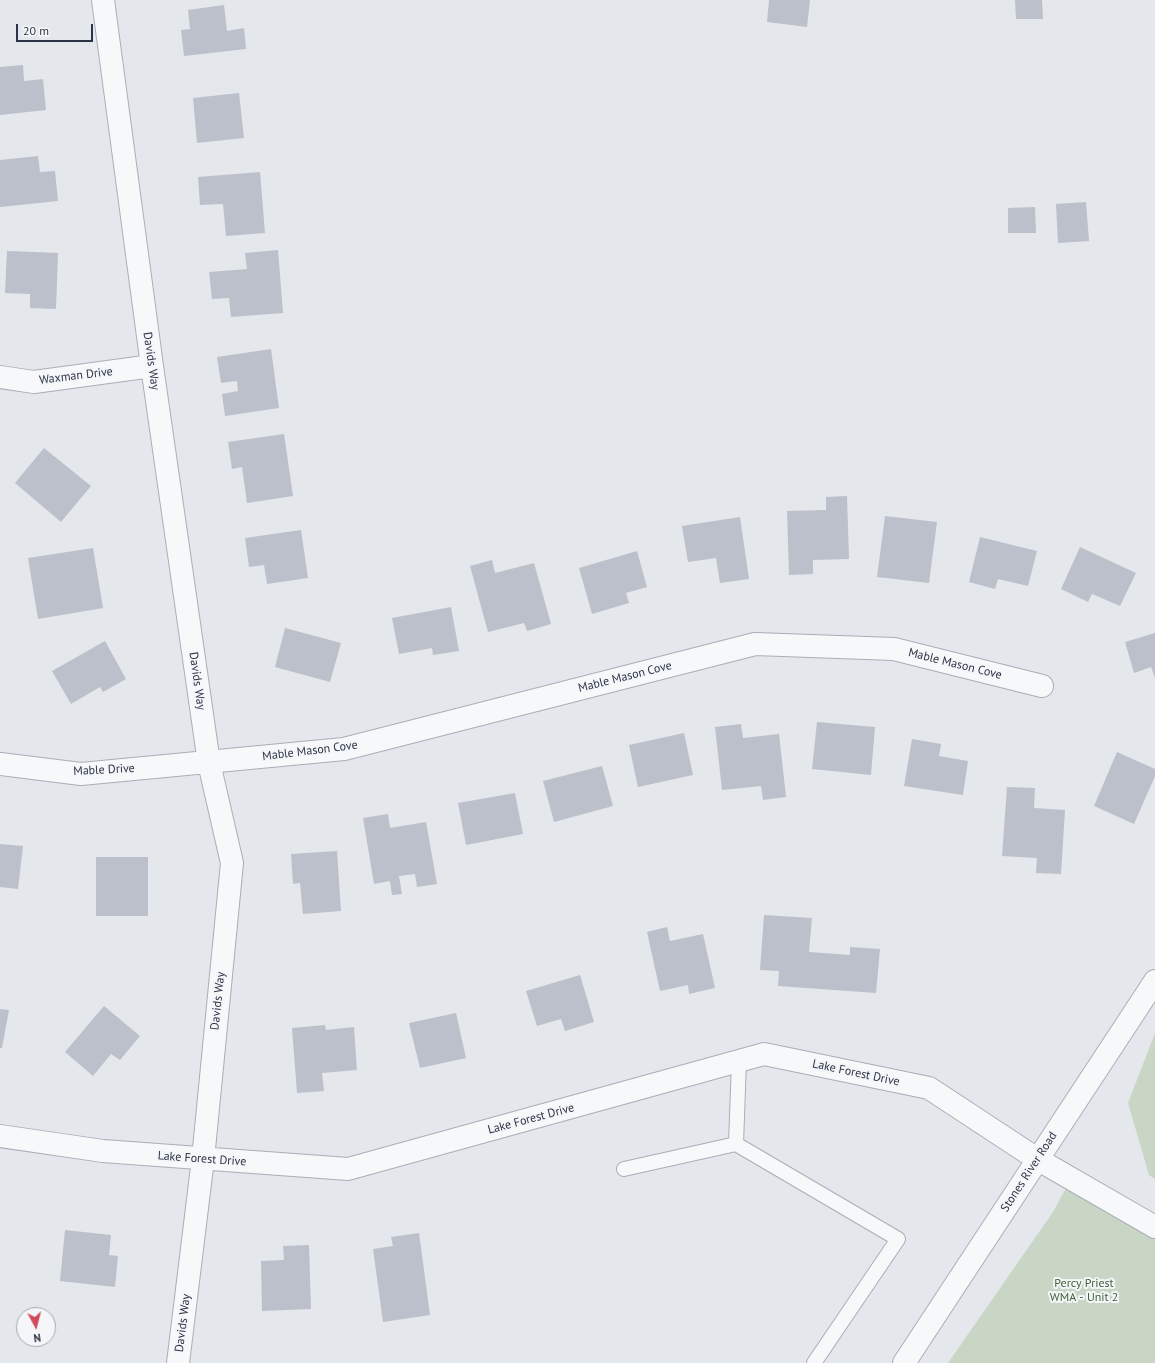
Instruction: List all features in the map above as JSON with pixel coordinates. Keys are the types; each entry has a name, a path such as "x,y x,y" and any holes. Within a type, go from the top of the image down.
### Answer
{"street":[{"name":"Davids Way","path":"103,0 152,366 209,763 232,863 203,1159 178,1363"},
{"name":"Waxman Drive","path":"0,377 34,382 152,366"},
{"name":"Mable Mason Cove","path":"209,763 344,749 755,644 894,649 1042,686"},
{"name":"Mable Drive","path":"0,764 81,774 209,763"},
{"name":"Stones River Road","path":"904,1363 1155,981"},
{"name":"Lake Forest Drive","path":"0,1136 103,1151 348,1169 764,1054 929,1088 1037,1159 1155,1227"}],"lane":[{"path":"736,1144 739,1061"},
{"path":"624,1169 736,1144 898,1239 814,1363"}],"green space":[{"path":"1155,1033 1155,1179 1149,1175 1128,1103"},
{"name":"Percy Priest WMA - Unit 2","path":"1071,1179 1155,1227 1155,1363 948,1363 1053,1212"}],"building":[{"path":"769,0 810,0 807,27 767,22"},
{"path":"1015,0 1042,0 1043,19 1016,19"},
{"path":"224,5 227,31 244,28 246,49 184,56 181,30 190,29 188,10"},
{"path":"23,65 24,81 43,79 46,110 0,115 0,67"},
{"path":"239,93 244,138 197,143 193,98"},
{"path":"38,156 40,172 55,171 58,201 0,207 0,160"},
{"path":"260,172 265,233 226,236 223,204 200,205 198,177"},
{"path":"1086,202 1089,241 1058,243 1056,204"},
{"path":"1035,207 1036,233 1008,233 1008,208"},
{"path":"278,250 283,313 231,317 229,298 212,299 209,272 247,269 245,253"},
{"path":"7,251 58,253 56,309 30,308 30,294 5,293"},
{"path":"271,349 279,408 225,416 222,394 238,391 237,381 221,383 217,357"},
{"path":"284,434 293,496 247,503 242,467 232,469 228,442"},
{"path":"44,448 91,486 61,522 15,483"},
{"path":"847,496 849,559 813,560 813,574 789,575 787,511 826,510 826,497"},
{"path":"885,516 937,522 929,583 877,577"},
{"path":"740,517 749,579 720,583 716,558 688,562 682,526"},
{"path":"301,530 308,578 267,584 264,565 249,567 245,538"},
{"path":"980,537 1037,551 1028,586 998,579 995,589 969,582"},
{"path":"1080,547 1136,573 1120,606 1092,594 1088,602 1061,589"},
{"path":"93,548 103,608 38,619 28,558"},
{"path":"637,551 647,587 626,593 629,603 592,614 579,568"},
{"path":"492,560 495,573 534,563 551,624 527,631 524,623 488,632 470,566"},
{"path":"451,607 459,651 433,655 432,648 399,654 392,618"},
{"path":"285,628 341,643 330,682 275,667"},
{"path":"1155,633 1155,678 1151,667 1134,673 1125,642"},
{"path":"105,641 126,679 103,692 100,687 71,704 52,671"},
{"path":"817,722 875,727 871,775 812,769"},
{"path":"741,724 743,738 779,734 786,797 763,800 761,786 722,790 715,727"},
{"path":"684,733 693,775 638,787 629,745"},
{"path":"912,739 941,744 939,756 968,761 963,795 904,786"},
{"path":"1117,752 1155,769 1155,776 1134,824 1094,806"},
{"path":"602,766 613,806 554,822 543,781"},
{"path":"1007,787 1035,788 1034,808 1065,810 1061,874 1036,873 1037,858 1002,856"},
{"path":"515,793 523,834 466,845 458,803"},
{"path":"388,814 390,828 426,822 437,884 417,887 415,874 399,876 402,894 392,895 390,881 374,884 363,818"},
{"path":"0,844 23,846 18,889 0,887"},
{"path":"337,851 341,911 303,914 300,883 293,884 291,854"},
{"path":"96,857 148,857 148,916 96,916"},
{"path":"764,915 812,918 809,952 850,955 850,947 880,949 876,993 778,986 779,971 760,970"},
{"path":"667,927 670,941 703,934 715,988 689,994 688,985 660,991 647,932"},
{"path":"580,975 594,1022 565,1031 561,1019 537,1026 526,991"},
{"path":"104,1006 140,1036 120,1060 111,1054 93,1076 65,1052"},
{"path":"0,1009 9,1010 2,1048 0,1048"},
{"path":"456,1013 466,1058 420,1068 409,1023"},
{"path":"325,1025 326,1030 354,1027 357,1070 322,1073 324,1091 297,1093 292,1028"},
{"path":"65,1230 111,1235 109,1255 118,1256 115,1287 60,1281"},
{"path":"419,1233 430,1315 383,1322 373,1249 393,1246 391,1237"},
{"path":"309,1245 311,1309 262,1311 261,1261 284,1260 283,1246"}]}
